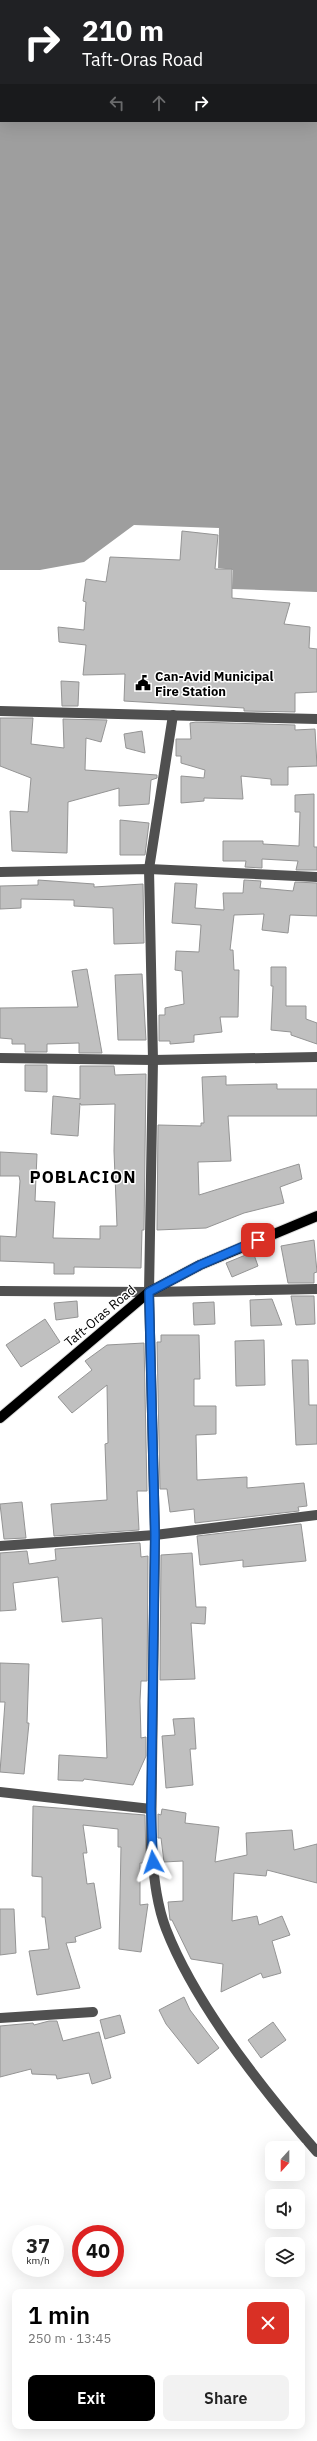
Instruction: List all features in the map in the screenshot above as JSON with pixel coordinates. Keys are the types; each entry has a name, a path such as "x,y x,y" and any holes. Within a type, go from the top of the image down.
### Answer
{"main road":[{"name":"Taft-Oras Road","path":"0,1418 149,1292 200,1265 317,1216"}],"street":[{"path":"0,711 317,719"},
{"path":"173,715 150,869 153,1060 149,1292 155,1535 151,1848 156,1890 166,1928 184,1968 217,2021 291,2121 317,2152"},
{"path":"0,872 150,869 317,877"},
{"path":"0,1058 153,1060 317,1057"},
{"path":"0,1292 149,1292 317,1289"},
{"path":"0,1546 155,1535 317,1515"},
{"path":"0,1792 151,1809"},
{"path":"0,2018 93,2012"}],"shaded area":[{"path":"0,122 317,122 317,592 232,589 233,570 218,568 219,528 134,525 84,562 40,570 0,570"}],"building":[{"path":"182,531 218,535 215,569 232,569 232,598 290,603 284,624 310,627 309,648 317,649 317,692 295,693 295,712 244,711 244,708 124,701 125,674 83,675 86,645 59,642 58,627 84,630 86,602 83,601 86,579 106,582 110,557 180,560"},
{"path":"61,681 79,682 78,706 62,706"},
{"path":"0,718 33,718 31,744 64,748 63,719 107,720 101,742 86,738 85,770 157,775 157,778 151,780 149,804 119,806 119,788 68,802 67,853 12,851 10,811 28,812 31,778 0,766"},
{"path":"190,723 295,725 295,730 315,729 317,766 288,767 288,785 271,785 271,779 241,776 243,799 204,798 204,801 181,803 181,776 204,778 205,770 181,763 181,756 176,756 176,739 191,739"},
{"path":"142,731 145,753 126,748 124,734"},
{"path":"314,794 314,847 317,847 317,870 296,870 298,861 262,859 262,868 245,867 246,861 223,861 223,841 263,841 263,844 299,846 300,812 295,812 295,795"},
{"path":"120,820 149,823 145,855 120,855"},
{"path":"38,880 94,884 94,887 143,884 144,943 114,944 113,908 74,906 74,900 21,899 21,908 0,909 0,886 38,885"},
{"path":"244,880 261,881 260,888 293,891 295,882 317,883 317,916 290,915 288,933 262,930 264,914 234,915 230,950 233,950 234,970 239,970 238,1017 220,1017 222,1032 194,1035 194,1042 170,1044 170,1041 159,1041 159,1015 165,1015 165,1008 184,1004 182,971 175,970 176,951 199,952 201,925 172,923 175,883 197,884 195,908 224,910 223,893 243,893"},
{"path":"271,967 286,967 286,1006 306,1006 306,1019 317,1023 317,1044 291,1035 291,1032 271,1030 273,986 271,986"},
{"path":"87,969 102,1053 79,1053 79,1043 47,1044 47,1052 25,1052 25,1044 12,1044 12,1039 0,1038 0,1008 78,1007 72,971"},
{"path":"142,974 146,1040 118,1040 115,975"},
{"path":"25,1065 47,1065 47,1092 25,1091"},
{"path":"80,1066 114,1066 115,1075 146,1074 144,1230 142,1230 141,1268 74,1267 74,1274 54,1274 54,1263 0,1261 0,1236 16,1237 20,1181 19,1176 0,1176 0,1152 37,1154 35,1201 55,1202 53,1238 100,1239 100,1226 117,1226 114,1151 115,1104 81,1105 80,1103 78,1136 51,1134 53,1096 80,1099"},
{"path":"226,1076 226,1085 277,1084 277,1089 317,1089 317,1116 228,1116 231,1161 198,1162 199,1195 299,1164 302,1179 280,1187 284,1203 244,1213 206,1228 157,1230 158,1125 201,1126 201,1123 204,1123 202,1077"},
{"path":"314,1240 317,1272 314,1273 314,1283 288,1283 281,1246"},
{"path":"253,1252 258,1266 232,1277 226,1263"},
{"path":"291,1296 314,1296 315,1324 296,1325"},
{"path":"272,1299 282,1325 251,1326 250,1300"},
{"path":"77,1301 78,1317 56,1320 54,1303"},
{"path":"214,1302 215,1324 194,1325 193,1303"},
{"path":"45,1319 60,1342 21,1367 6,1345"},
{"path":"161,1335 199,1335 200,1379 194,1379 194,1406 216,1406 216,1434 196,1435 197,1480 247,1477 247,1488 304,1483 307,1506 298,1507 299,1511 195,1523 194,1509 170,1512 167,1489 160,1489 157,1342 161,1342"},
{"path":"264,1340 265,1385 236,1386 235,1341"},
{"path":"144,1343 147,1491 137,1491 139,1530 54,1536 51,1504 107,1500 105,1444 108,1443 107,1385 72,1413 58,1397 92,1370 85,1361 107,1345"},
{"path":"292,1360 308,1360 309,1405 317,1405 317,1444 296,1445"},
{"path":"22,1502 26,1538 4,1539 0,1504"},
{"path":"301,1524 306,1561 243,1567 243,1560 200,1565 197,1536"},
{"path":"140,1543 141,1557 148,1556 147,1681 141,1681 140,1701 141,1738 146,1737 146,1756 133,1785 84,1779 83,1781 58,1780 59,1755 107,1758 102,1618 62,1622 58,1577 13,1583 16,1610 0,1611 0,1553 27,1551 29,1564 56,1560 55,1549"},
{"path":"192,1553 196,1607 206,1607 205,1624 191,1623 195,1679 160,1680 161,1555"},
{"path":"0,1663 29,1664 27,1723 29,1723 24,1774 0,1772 5,1702 0,1702"},
{"path":"194,1718 196,1749 190,1749 193,1785 166,1788 162,1736 175,1735 173,1719"},
{"path":"33,1806 145,1815 146,1863 140,1863 140,1905 148,1904 141,1952 119,1949 121,1847 118,1847 118,1829 83,1825 87,1853 83,1853 87,1884 94,1883 101,1928 75,1937 76,1942 66,1943 80,1988 37,1995 29,1951 49,1949 45,1917 42,1917 42,1877 32,1876"},
{"path":"162,1809 186,1813 185,1823 219,1827 215,1862 247,1855 246,1833 292,1830 294,1850 317,1844 317,1883 267,1870 266,1876 234,1873 232,1921 257,1916 259,1925 282,1916 290,1935 272,1941 281,1973 263,1978 261,1973 221,1992 223,1964 191,1959 172,1920 170,1920 168,1902 183,1901 183,1861 164,1862 161,1838 158,1838 158,1814 161,1815"},
{"path":"0,1909 14,1909 16,1953 0,1955"},
{"path":"184,1997 190,2010 219,2048 198,2064 166,2024 159,2010"},
{"path":"120,2015 125,2033 105,2039 100,2020"},
{"path":"49,2021 57,2021 63,2041 99,2032 111,2078 92,2084 89,2073 57,2079 56,2075 32,2074 31,2069 0,2077 0,2026 33,2023 34,2025"},
{"path":"273,2022 286,2040 261,2058 248,2040"}],"place":[{"name":"Can-Avid Municipal Fire Station","path":"143,683"}],"district":[{"name":"POBLACION","path":"83,1177"}],"route":[{"path":"153,1862 151,1848 151,1809 155,1535 149,1292 200,1265 258,1240"}]}
